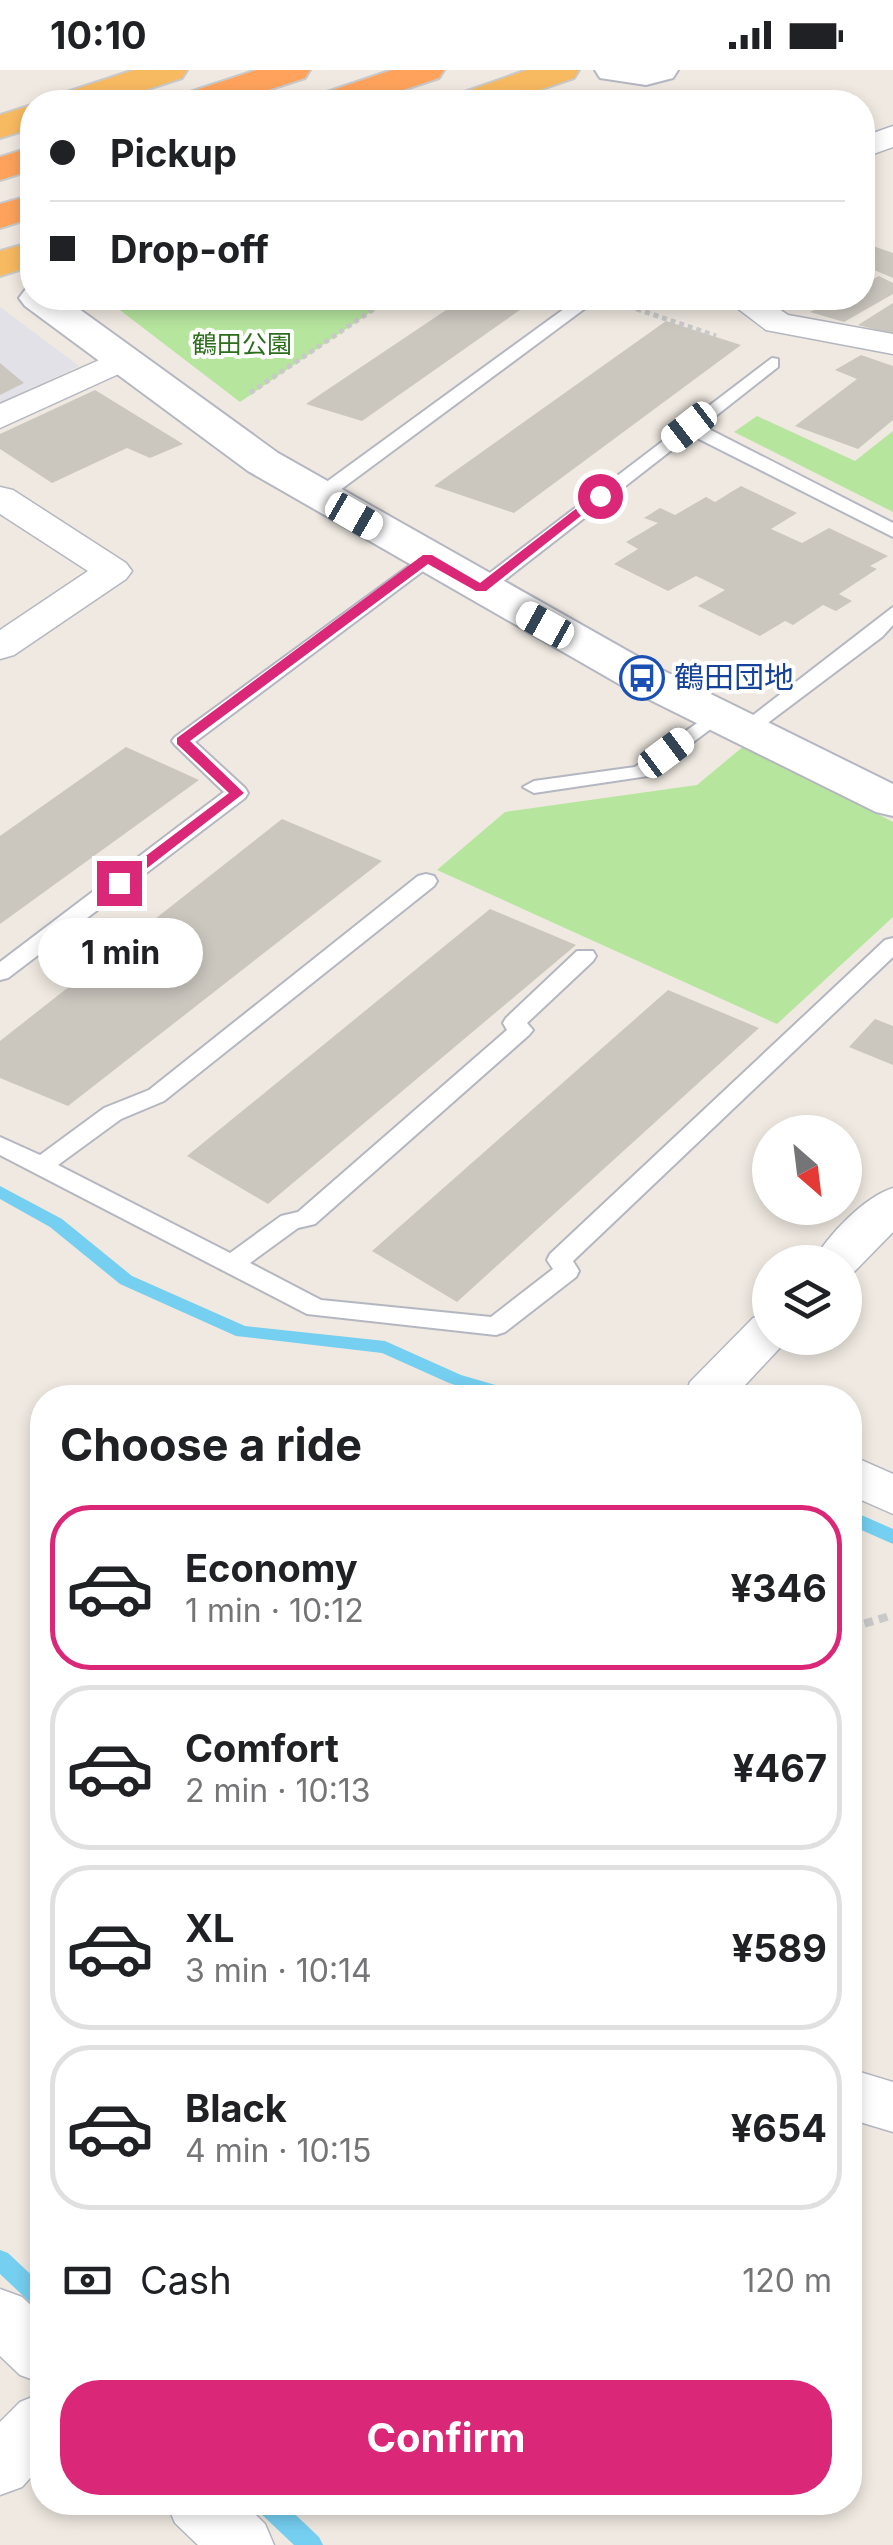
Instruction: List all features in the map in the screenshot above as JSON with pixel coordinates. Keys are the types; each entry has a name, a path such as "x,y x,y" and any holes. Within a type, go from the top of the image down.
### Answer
{"highway":[{"path":"109,90 168,70"},
{"path":"233,90 292,70"},
{"path":"368,90 426,70"},
{"path":"505,90 561,70"}],"street":[{"path":"613,70 646,74 660,70"},
{"path":"0,266 20,282"},
{"path":"55,310 263,462 481,589 893,802"},
{"path":"759,310 778,323 893,344"},
{"path":"0,416 122,360"},
{"path":"0,498 113,571 0,647"},
{"path":"853,1245 893,1204"},
{"path":"716,1385 752,1348"},
{"path":"862,1479 893,1496"},
{"path":"862,2098 893,2107"},
{"path":"0,2316 30,2344"},
{"path":"0,2466 30,2435"},
{"path":"211,2515 242,2545"}],"lane":[{"path":"321,494 567,310"},
{"path":"481,589 772,362"},
{"path":"689,427 726,442 893,530"},
{"path":"0,973 237,793 182,741 428,558"},
{"path":"534,787 641,772 732,722 875,633 893,614"},
{"path":"42,1166 95,1123 144,1096 156,1096 426,881"},
{"path":"0,1145 316,1308 496,1326 568,1272 559,1260 893,945"},
{"path":"232,1264 290,1222 306,1218 521,1030 514,1023 585,956"}],"path":[{"path":"210,420 372,310"},
{"path":"639,310 767,354 772,362"},
{"path":"862,1624 893,1615"}],"shaded area":[{"path":"0,307 79,366 0,403"}],"green space":[{"name":"鶴田公園","path":"120,310 374,310 240,402"},
{"path":"757,416 855,461 893,431 893,512 734,432"},
{"path":"745,745 893,822 893,917 777,1024 437,870 505,812 697,785"}],"building":[{"path":"875,247 893,253 893,278 875,270"},
{"path":"879,276 893,283 893,294 875,304 875,278"},
{"path":"893,303 893,334 858,325"},
{"path":"446,310 520,310 362,421 306,404"},
{"path":"814,310 865,310 844,322 810,312"},
{"path":"666,321 741,345 514,513 434,486"},
{"path":"861,355 893,366 893,420 858,449 795,426 857,379 835,370"},
{"path":"0,363 24,383 0,395"},
{"path":"95,390 183,444 150,458 127,448 52,483 0,449 0,434"},
{"path":"741,486 797,513 771,529 802,543 829,528 888,556 870,566 877,569 839,594 852,601 836,611 823,605 793,625 785,621 760,636 698,606 725,590 696,576 668,591 614,564 638,549 626,542 658,523 644,518 660,508 675,515 706,497 715,502"},
{"path":"126,747 199,780 0,924 0,836"},
{"path":"282,819 382,861 68,1106 0,1078 0,1041"},
{"path":"490,909 576,945 268,1204 187,1156"},
{"path":"668,990 759,1028 457,1302 372,1251"},
{"path":"875,1019 893,1026 893,1065 849,1047"}],"waterway":[{"path":"0,1192 56,1223 126,1280 242,1332 385,1347 475,1385"},
{"path":"862,1523 893,1537"},
{"path":"0,2260 30,2288"},
{"path":"279,2515 311,2545"}],"place":[{"name":"鶴田団地","path":"642,678"}],"route":[{"path":"119,883 237,793 182,741 428,558 481,589 600,496"}]}
